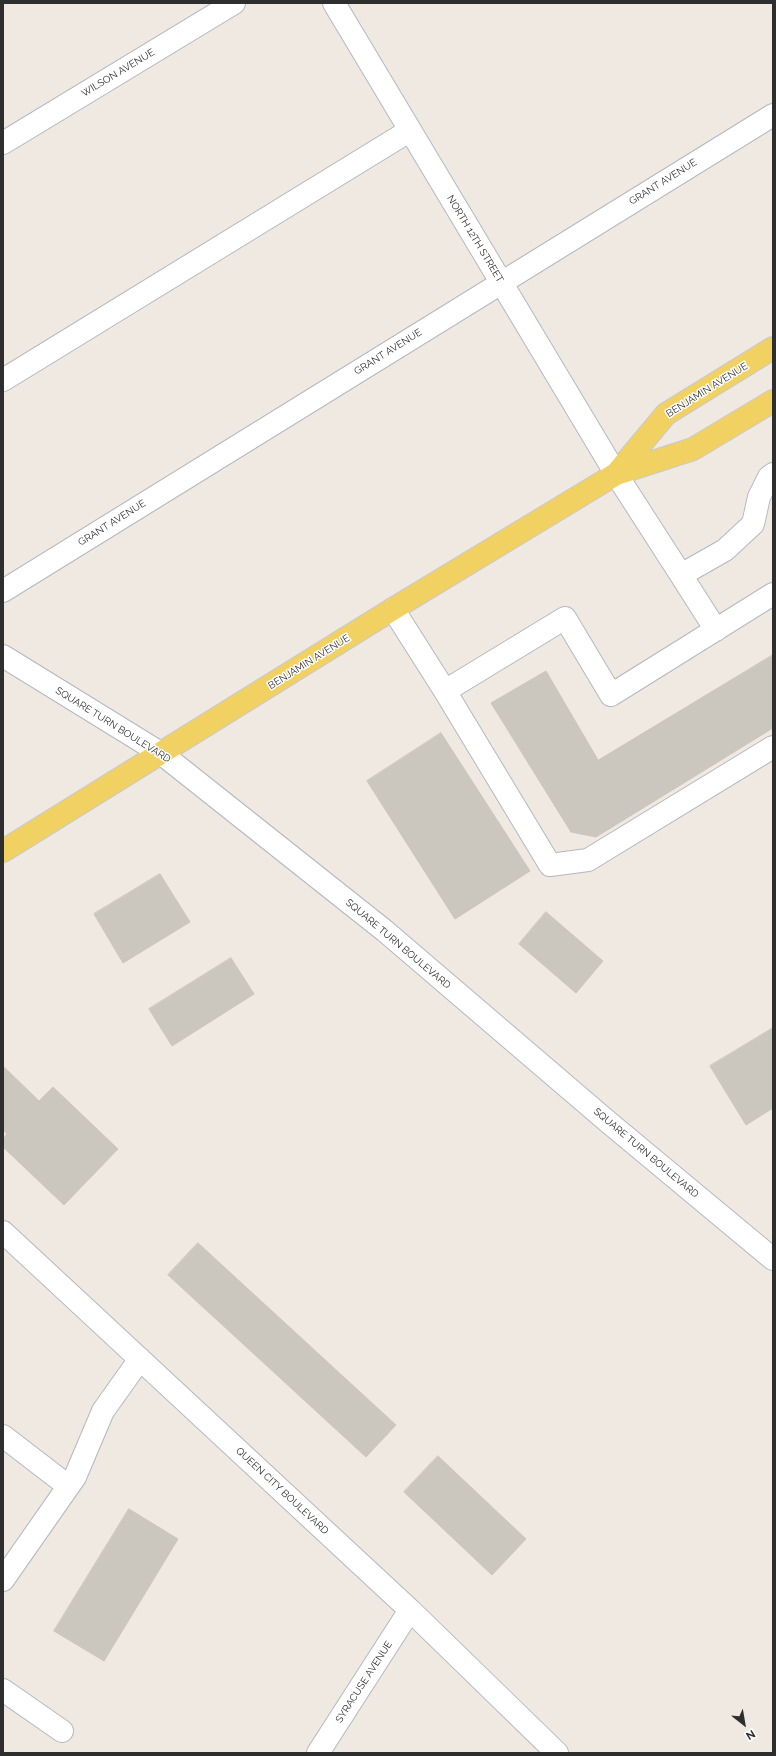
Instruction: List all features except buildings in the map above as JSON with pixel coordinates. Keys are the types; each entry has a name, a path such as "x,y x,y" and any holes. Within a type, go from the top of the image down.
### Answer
{"main road":[{"name":"BENJAMIN AVENUE","path":"616,474 666,414 773,348"},
{"name":"BENJAMIN AVENUE","path":"3,851 162,754 393,609 616,474 693,449 773,400"}],"street":[{"name":"WILSON AVENUE","path":"3,143 234,3"},
{"name":"NORTH 12TH STREET","path":"334,3 616,474 716,630"},
{"name":"GRANT AVENUE","path":"3,591 773,115"},
{"path":"3,380 410,131"},
{"path":"681,575 725,550 753,524 759,497 769,477 773,474"},
{"path":"445,691 565,618 611,695 773,594"},
{"path":"393,609 445,691 550,865 588,860 773,747"},
{"name":"SQUARE TURN BOULEVARD","path":"5,662 162,754 385,931 607,1121 773,1259"},
{"name":"QUEEN CITY BOULEVARD","path":"3,1232 410,1610 557,1753"},
{"path":"3,1580 75,1477 104,1411 140,1359"},
{"path":"3,1436 68,1486"},
{"name":"SYRACUSE AVENUE","path":"318,1753 410,1610"},
{"path":"3,1690 62,1732"}]}
